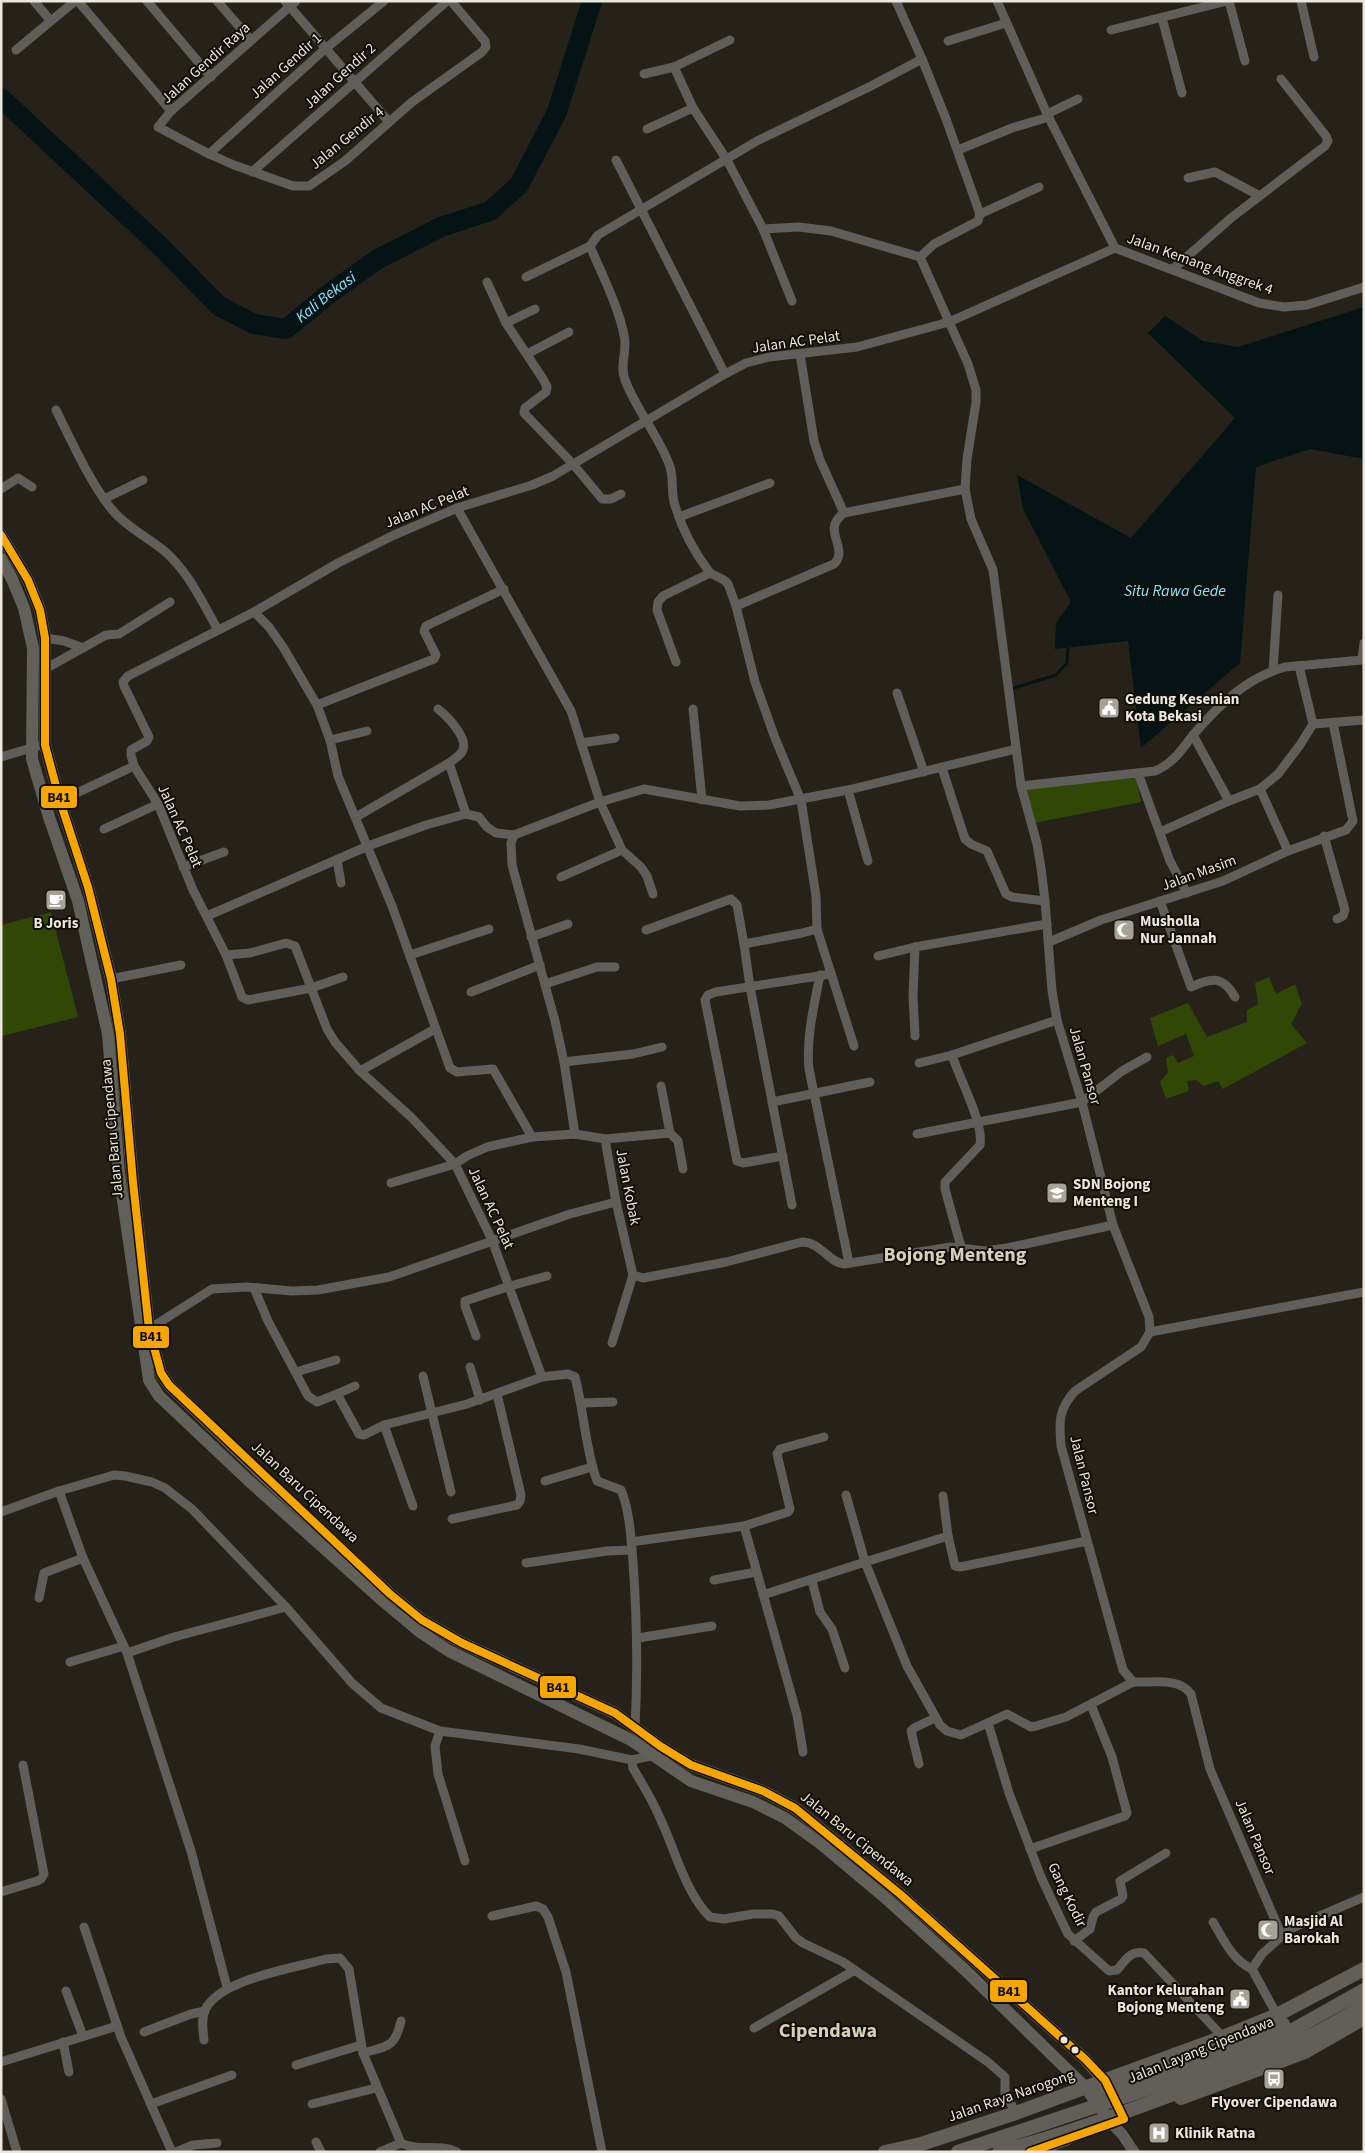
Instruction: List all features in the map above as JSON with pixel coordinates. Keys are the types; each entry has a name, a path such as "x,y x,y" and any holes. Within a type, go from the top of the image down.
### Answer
{"main road":[{"name":"Jalan Baru Cipendawa","path":"1,535 28,580 40,610 45,638 45,745 60,801 88,887 111,979 120,1034 132,1173 149,1328 161,1373 169,1385 252,1475"},
{"name":"Jalan Baru Cipendawa","path":"1,559 24,608 33,648 31,748 49,817 78,901 108,1034 119,1173 149,1380 160,1396 252,1475 386,1597 420,1632 450,1651 631,1740 691,1765 763,1791 795,1808 879,1876 1085,2059 1108,2085 1118,2117"},
{"path":"93,968 108,964"},
{"name":"Jalan Baru Cipendawa","path":"386,1597 462,1644 615,1713 635,1727 657,1751 691,1781 753,1802 785,1818 889,1901 965,1970 1086,2088 1102,2108"},
{"path":"965,1970 973,1959"},
{"name":"Jalan Raya Narogong","path":"885,2152 921,2144 1086,2088 1108,2085 1224,2037 1280,2020 1364,1969"},
{"name":"Jalan Layang Cipendawa","path":"958,2152 1192,2074 1280,2037 1364,1990"},
{"name":"Jalan Layang Cipendawa","path":"999,2152 1139,2107 1231,2072 1325,2030 1364,2005"},
{"path":"1030,2152 1118,2117 1305,2052 1364,2018"},
{"path":"1108,2085 1280,2020 1305,2052"},
{"path":"988,2122 1021,2131 1104,2106 1115,2106 1118,2117"}],"street":[{"path":"34,1 50,20"},
{"path":"16,50 50,20 76,1 171,111"},
{"path":"147,1 211,77"},
{"path":"217,1 251,40"},
{"name":"Jalan Gendir 1","path":"209,154 325,49 384,1"},
{"name":"Jalan Gendir 2","path":"252,172 447,1"},
{"name":"Jalan Gendir 4","path":"158,127 209,154 252,172 293,186 309,186 345,161 388,122 486,47 485,41 451,1"},
{"path":"763,229 799,227 831,231 920,257 934,244 978,221 980,214 958,150 922,58 896,1"},
{"path":"997,1 1048,116 1115,248"},
{"path":"1111,30 1228,1 1244,61"},
{"path":"1301,1 1314,56"},
{"path":"290,3 325,49 388,122"},
{"name":"Jalan Gendir Raya","path":"158,127 171,111 211,77 290,3"},
{"path":"1162,18 1182,93"},
{"path":"948,41 1006,23"},
{"path":"644,74 674,67 730,40"},
{"path":"526,276 590,246 598,235 780,129 870,86 922,58"},
{"path":"674,67 693,108 727,160 763,229 792,301"},
{"path":"1173,269 1231,218 1325,146 1328,141 1281,80"},
{"path":"958,150 1048,116 1078,99"},
{"path":"647,129 693,108"},
{"path":"616,160 640,211 725,374"},
{"path":"1188,178 1216,172 1260,196"},
{"path":"980,214 1039,187"},
{"path":"590,246 622,326 626,348 622,372 625,381 647,419 669,464 674,500 697,556 710,573 728,584 736,606 755,682 775,738 801,800 816,896 817,928 854,1046"},
{"name":"Jalan Kemang Anggrek 4","path":"949,322 1115,248 1259,303 1284,307 1307,305 1364,286"},
{"name":"Jalan Pansor","path":"920,257 968,364 976,390 965,488 971,520 993,570 1021,786 1038,844 1049,942 1052,991 1057,1020 1082,1102 1102,1191 1148,1316 1150,1332 1141,1347 1075,1391 1067,1399 1060,1413 1061,1446 1123,1670 1132,1682 1177,1683 1186,1687 1191,1694 1210,1769 1282,1936"},
{"path":"487,282 506,323 544,379 547,390 525,408 524,413 573,464 602,499 611,499 620,494"},
{"path":"506,323 535,309"},
{"name":"Jalan AC Pelat","path":"542,1377 492,1240 455,1164 411,1117 360,1071 335,1042 293,944 286,943 240,955 226,956 183,867 158,804 134,766 130,755 131,750 147,741 149,737 124,686 124,679 254,612 371,546 457,508 532,485 573,464 725,374 756,359 885,341 949,322"},
{"path":"527,354 569,332"},
{"path":"800,354 814,441 820,460 844,513"},
{"path":"56,410 104,499 121,520 162,549 174,560 195,588 218,630"},
{"path":"1,489 18,478 32,487"},
{"path":"104,499 143,480"},
{"path":"679,516 770,483"},
{"path":"736,606 834,564 838,560 839,554 834,524 837,518 844,513 965,488"},
{"path":"457,508 504,589 571,712 600,802 622,850 641,867 647,876 653,894"},
{"path":"676,662 657,610 658,602 663,596 710,573"},
{"path":"317,705 434,659 436,655 424,632 426,626 504,589"},
{"path":"1273,671 1278,595"},
{"path":"45,669 106,634 119,634 170,602"},
{"path":"254,612 269,627 284,647 317,705 330,740 338,776 368,846 410,955 450,1068 453,1071 493,1068 532,1137"},
{"path":"45,638 64,641 83,648"},
{"path":"1021,786 1155,771 1174,761 1193,735 1236,691 1273,671 1299,666 1363,660 1364,643"},
{"path":"1160,832 1228,801 1260,789 1278,774 1313,724 1299,666"},
{"path":"897,693 924,772"},
{"path":"356,817 450,763 462,752 464,746 462,740 451,720 438,709"},
{"path":"693,709 702,800"},
{"path":"1313,724 1364,720"},
{"name":"Jalan Masim","path":"1049,942 1101,920 1223,881 1324,836 1346,830 1353,821 1333,723"},
{"path":"330,740 367,731"},
{"path":"1193,735 1228,801"},
{"path":"581,743 615,738"},
{"path":"1,757 45,745"},
{"path":"207,916 368,846 426,825 466,814 479,817 487,827 496,833 514,835 600,802 644,789 702,800 754,806 801,800 848,790 1016,749"},
{"path":"450,763 466,814"},
{"path":"60,801 134,766"},
{"path":"942,768 965,839 971,844 987,850 1006,894 1012,897 1045,901"},
{"path":"1138,773 1170,860 1186,893"},
{"path":"1260,789 1288,851"},
{"path":"848,790 868,861"},
{"path":"104,829 158,804"},
{"path":"514,835 511,843 512,865 540,965 564,1062 575,1134"},
{"path":"1324,836 1345,910 1344,916 1338,918"},
{"path":"562,877 622,850"},
{"path":"183,867 224,852"},
{"path":"338,860 342,883"},
{"path":"646,930 731,900 737,905 750,987 792,1205"},
{"path":"1160,902 1192,987 1204,982 1220,981 1228,986 1235,997"},
{"path":"531,937 568,924"},
{"path":"878,956 915,947 1047,924"},
{"path":"744,944 802,933 817,928"},
{"path":"410,955 489,929"},
{"path":"915,947 913,996 915,1036"},
{"path":"226,956 242,997 245,1000 311,988 343,977"},
{"path":"111,979 181,965"},
{"path":"471,992 540,965"},
{"path":"545,984 597,967 615,967"},
{"path":"783,1156 743,1163 739,1163 735,1157 705,1000 708,995 716,992 831,974"},
{"path":"820,975 808,1051 809,1068 816,1093 849,1263"},
{"path":"919,1063 952,1055 1057,1020"},
{"path":"360,1071 436,1029"},
{"path":"564,1062 633,1054 662,1048"},
{"path":"952,1055 978,1122 980,1145 946,1182 945,1189 960,1247"},
{"path":"917,1134 1082,1102 1122,1071 1147,1057"},
{"path":"772,1102 870,1082"},
{"path":"661,1086 670,1132 678,1141 682,1169"},
{"path":"605,1139 670,1132"},
{"name":"Jalan Kobak","path":"391,1183 455,1164 476,1151 532,1137 575,1134 605,1139 616,1202 633,1275"},
{"path":"149,1328 212,1290 254,1288 292,1291 340,1287 389,1277 570,1214 616,1202"},
{"path":"612,1343 633,1275 644,1278 726,1262 802,1242 807,1242 825,1251 838,1264 951,1247 985,1251 1007,1248 1113,1225"},
{"path":"476,1336 465,1306 466,1301 510,1286 548,1276"},
{"path":"254,1288 268,1321 312,1400 317,1402 355,1386"},
{"path":"1150,1332 1364,1292"},
{"path":"296,1372 336,1360"},
{"path":"470,1367 480,1400"},
{"path":"337,1394 359,1434 364,1435 384,1425 480,1400 542,1377 573,1375 582,1403 592,1467 599,1483 621,1490 631,1546 638,1638 635,1727"},
{"path":"423,1376 451,1492"},
{"path":"452,1519 516,1505 520,1501 521,1494 497,1394"},
{"path":"582,1403 613,1402"},
{"path":"384,1425 413,1506"},
{"path":"526,1563 607,1551 744,1526 788,1512 790,1509 777,1451 784,1447 824,1437"},
{"path":"545,1481 592,1467"},
{"path":"1,1512 59,1491 114,1475 152,1482 166,1488 192,1509 286,1608 352,1683 368,1699 390,1712 440,1731 579,1749 632,1760 657,1751"},
{"path":"59,1491 83,1558 126,1649 191,1851 227,1987"},
{"path":"846,1495 865,1562 903,1658 935,1718 947,1731 961,1735 1007,1714 1031,1727 1036,1726 1066,1717 1090,1706 1132,1682"},
{"path":"943,1496 948,1536 955,1566 960,1567 1087,1541"},
{"path":"744,1526 797,1715 802,1752"},
{"path":"763,1595 812,1581 948,1536"},
{"path":"39,1598 42,1576 46,1571 83,1558"},
{"path":"714,1580 756,1572"},
{"path":"812,1581 820,1612 832,1629 845,1668"},
{"path":"70,1662 286,1608"},
{"path":"638,1638 712,1626"},
{"path":"1030,1849 1125,1816 1127,1813 1112,1757 1090,1706"},
{"path":"919,1764 911,1731 935,1718"},
{"name":"Gang Kodir","path":"988,1723 1009,1793 1030,1849 1068,1934 1109,1971 1113,1972 1132,1953 1144,1953 1224,2037"},
{"path":"440,1731 435,1746 438,1774 465,1861"},
{"path":"632,1760 633,1768 659,1815 690,1886 707,1914 717,1919 740,1915 773,1914 783,1920 796,1938 803,1943 855,1970 988,2062 1005,2077 1005,2093 1016,2113"},
{"path":"1,1892 37,1881 44,1874 23,1766"},
{"path":"1074,1941 1090,1929 1092,1917 1096,1912 1121,1899 1123,1896 1120,1881 1166,1853"},
{"path":"1252,1969 1262,1954 1292,1928 1364,1897"},
{"path":"492,1916 536,1906 543,1909 548,1916 566,1972 602,2152"},
{"path":"1214,1922 1234,1957 1242,1965 1252,1969 1280,2020"},
{"path":"84,1927 138,2078 172,2152"},
{"path":"204,2040 202,2022 204,2011 212,1999 227,1987 326,1959 340,1958 349,1969 362,2049 376,2088 401,2144"},
{"path":"754,2028 855,1970"},
{"path":"66,1991 83,2036"},
{"path":"144,2032 204,2011"},
{"path":"296,2065 362,2049 392,2044 397,2037 401,2021"},
{"path":"1,2062 118,2026"},
{"path":"63,2042 69,2072"},
{"path":"151,2104 232,2075"},
{"path":"312,2104 376,2088"},
{"path":"1,2099 17,2152"},
{"path":"1118,2117 1122,2134 1134,2152"},
{"path":"316,2142 321,2152"},
{"path":"176,2152 194,2145 217,2143"},
{"path":"380,2152 401,2144 417,2148 447,2148 457,2152"}],"green space":[{"path":"1136,778 1141,802 1034,823 1024,788"},
{"path":"51,912 78,1017 2,1036 1,925"},
{"path":"1269,977 1276,994 1295,984 1302,1004 1291,1024 1307,1043 1223,1089 1218,1081 1204,1086 1196,1080 1187,1081 1189,1091 1166,1099 1160,1082 1168,1072 1166,1058 1173,1055 1178,1063 1194,1056 1186,1034 1158,1046 1150,1018 1188,1003 1207,1037 1247,1022 1247,1010 1258,1004 1255,983"}],"water":[{"name":"Situ Rawa Gede","path":"1364,307 1364,459 1310,449 1256,467 1240,663 1141,748 1128,641 1055,649 1056,623 1071,602 1023,509 1017,475 1131,538 1235,418 1148,333 1165,316 1203,341 1238,347"}],"waterway":[{"name":"Kali Bekasi","path":"1,98 160,246 219,306 254,324 286,329 330,293 378,259 441,227 490,211 519,185 557,112 592,1"},
{"path":"1011,689 1056,675 1067,663 1068,648"}],"transit line":[{"name":"B41","path":"1,535 28,580 40,610 45,638 45,745 60,801 88,887 111,979 120,1034 133,1182 149,1329 161,1373 169,1385 390,1594 422,1620 462,1643 615,1713 660,1746 691,1765 763,1791 795,1808 900,1894 1085,2059 1105,2080 1124,2119 1030,2152"}],"place":[{"name":"Gedung Kesenian Kota Bekasi","path":"1109,708"},
{"name":"B Joris","path":"56,900"},
{"name":"Musholla Nur Jannah","path":"1124,930"},
{"name":"SDN Bojong Menteng I","path":"1057,1193"},
{"name":"Masjid Al Barokah","path":"1268,1930"},
{"name":"Kantor Kelurahan Bojong Menteng","path":"1240,1999"},
{"name":"Flyover Cipendawa","path":"1274,2079"},
{"name":"Klinik Ratna","path":"1159,2133"}],"district":[{"name":"Bojong Menteng","path":"955,1255"},
{"name":"Cipendawa","path":"828,2031"}]}
